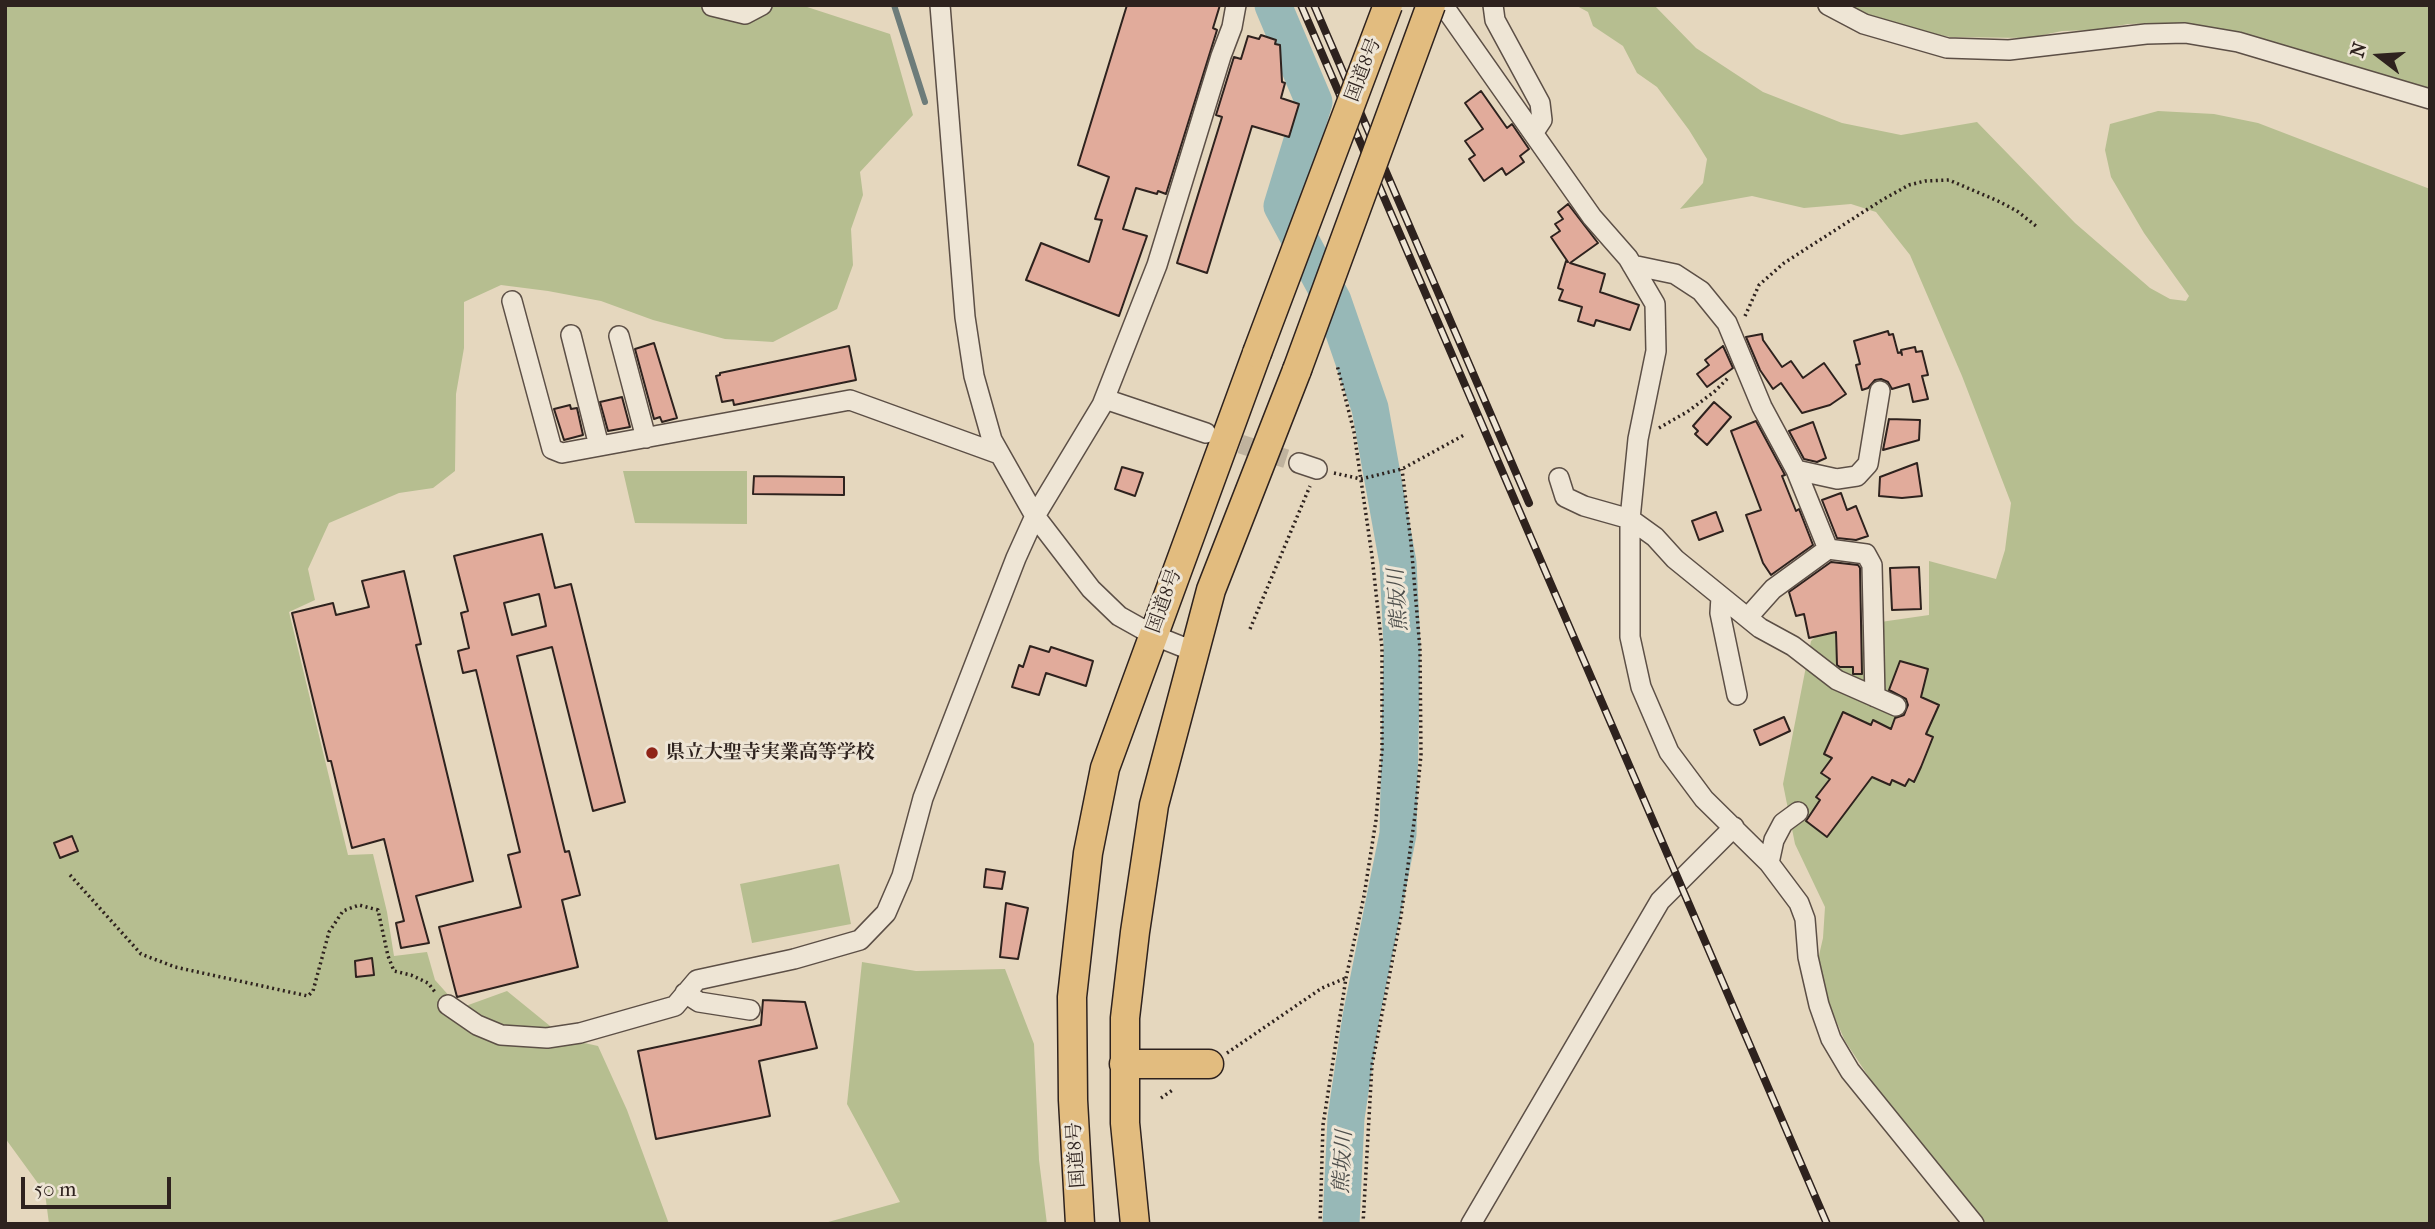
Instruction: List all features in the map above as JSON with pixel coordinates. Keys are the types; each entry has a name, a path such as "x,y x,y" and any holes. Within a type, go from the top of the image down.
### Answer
{"highway":[{"name":"国道8号","path":"1080,1224 1072,997 1088,853 1105,768 1388,5"},
{"name":"国道8号","path":"1135,1224 1125,1123 1125,1018 1154,805 1211,590 1297,370 1431,5"},
{"path":"1124,1064 1209,1065"}],"street":[{"path":"712,6 745,14 762,5"},
{"path":"940,5 965,317 974,376 992,440 1035,516 1091,589 1119,616 1153,635 1193,651"},
{"path":"448,1005 477,1025 501,1035 547,1038 580,1033 675,1006 691,987 860,940 886,913 902,876 923,799 1016,558 1035,516 1104,399 1157,265 1232,27 1236,5"},
{"path":"1443,5 1592,217 1632,265 1656,304 1656,351 1638,439 1630,519 1630,637 1641,687 1670,752 1704,799 1769,863 1799,903 1805,919 1810,969 1819,1005 1831,1039 1850,1071 1974,1224"},
{"path":"1493,5 1495,20 1540,103 1542,120 1534,132"},
{"path":"1828,5 1864,24 1947,48 2009,50 2185,33 2238,42 2430,99"},
{"path":"1632,265 1675,274 1701,291 1727,323 1762,408 1796,470 1828,549"},
{"path":"512,301 552,449 562,453 850,400 999,454"},
{"path":"571,335 599,446"},
{"path":"619,336 646,438"},
{"path":"1796,470 1837,479 1857,476 1868,464 1880,391"},
{"path":"1104,399 1206,433"},
{"path":"1559,478 1565,497 1584,506 1630,519 1655,537 1675,559 1760,628 1793,646 1837,680 1896,706"},
{"path":"1748,618 1773,589 1828,549 1867,554 1872,565 1875,696"},
{"path":"1721,597 1720,613 1737,695"},
{"path":"1769,863 1774,840 1783,823 1798,812"},
{"path":"1471,1224 1660,901 1734,827"},
{"path":"691,987 699,1002 750,1010"}],"path":[{"path":"1638,439 1687,412 1714,392 1739,354 1759,285 1784,263 1909,185 1949,180 2017,211 2036,226"},
{"path":"1320,1224 1323,1125 1346,978 1364,896 1382,750 1382,648 1354,432 1336,365"},
{"path":"1250,629 1308,466 1361,480 1402,469 1466,434"},
{"path":"1363,1224 1372,1065 1401,916 1421,755 1420,649 1412,542 1402,469"},
{"path":"70,875 141,954 175,967 308,996 313,991 329,932 343,911 359,905 378,910 394,971 428,983 435,992 442,994 448,1005"},
{"path":"1161,1098 1322,988 1346,978"}],"green space":[{"path":"5,5 801,5 890,34 913,115 860,172 863,195 851,229 853,265 837,309 773,342 725,339 653,320 601,301 548,291 501,285 464,302 464,348 456,394 455,471 433,488 399,493 329,523 308,569 315,600 289,612 348,855 373,854 394,956 427,952 435,980 460,1008 507,991 566,1039 598,1046 627,1110 669,1224 49,1224 45,1193 5,1138"},
{"path":"1575,5 1654,5 1696,48 1763,92 1842,123 1901,135 1977,122 2075,223 2150,288 2170,299 2186,301 2189,296 2144,233 2111,177 2105,150 2110,124 2158,111 2214,114 2258,123 2430,189 2430,1224 1984,1224 1878,1091 1845,1041 1827,1000 1817,964 1823,938 1825,907 1795,844 1783,784 1811,641 1818,634 1839,628 1929,615 1929,561 1996,579 2005,550 2011,503 1962,376 1910,255 1876,212 1851,204 1804,208 1752,196 1680,209 1703,183 1707,159 1657,87 1637,73 1623,46 1593,26 1588,12"},
{"path":"1842,5 2430,5 2430,91 2235,33 2170,23 2128,24 2096,30 2062,31 2029,38 1950,37 1904,28 1864,16"},
{"path":"623,471 747,471 747,524 635,523"},
{"path":"839,864 851,924 752,943 740,884"},
{"path":"862,962 916,971 1005,969 1034,1044 1039,1160 1047,1224 821,1224 900,1202 847,1104"}],"building":[{"path":"1127,5 1220,5 1213,28 1217,30 1166,194 1136,188 1123,229 1147,236 1119,316 1026,280 1041,243 1089,262 1102,220 1095,219 1109,177 1078,165"},
{"path":"1261,35 1276,40 1275,44 1280,45 1282,82 1285,83 1281,98 1299,104 1289,137 1252,126 1207,273 1177,263 1222,117 1216,115 1234,57 1241,59 1248,36 1259,39"},
{"path":"1481,91 1507,128 1512,124 1529,149 1520,156 1524,162 1506,175 1502,168 1484,181 1469,159 1475,155 1465,141 1483,129 1465,103"},
{"path":"1568,204 1598,243 1570,263 1605,274 1600,292 1639,305 1630,330 1596,320 1594,326 1578,321 1582,307 1559,300 1563,290 1558,288 1566,261 1568,262 1551,237 1560,231 1555,224 1563,219 1558,212"},
{"path":"1888,331 1889,335 1893,334 1898,353 1901,352 1902,355 1901,350 1915,347 1916,352 1922,351 1928,375 1922,376 1928,399 1913,402 1909,384 1892,389 1888,382 1881,379 1875,380 1862,390 1856,365 1860,364 1854,341"},
{"path":"1762,334 1763,340 1782,367 1791,361 1803,378 1824,363 1846,394 1830,405 1802,413 1781,383 1773,389 1760,370 1746,337"},
{"path":"654,343 677,418 662,422 660,417 654,419 635,349"},
{"path":"849,346 856,380 734,405 733,400 722,402 716,376 720,373"},
{"path":"1723,346 1733,368 1707,387 1697,374 1709,365 1705,360"},
{"path":"622,397 630,427 608,431 600,402"},
{"path":"1714,402 1731,417 1707,445 1695,434 1698,431 1693,426"},
{"path":"570,405 571,409 577,408 583,435 564,440 554,409"},
{"path":"1889,419 1920,420 1919,440 1883,450"},
{"path":"1756,421 1785,475 1782,476 1813,545 1771,575 1763,563 1746,515 1761,510 1731,431"},
{"path":"1813,422 1826,458 1817,462 1804,459 1789,431"},
{"path":"1917,463 1922,496 1879,496 1880,477"},
{"path":"1122,467 1143,473 1135,496 1115,489"},
{"path":"754,476 844,477 844,495 753,494"},
{"path":"1841,493 1847,510 1856,506 1868,536 1856,540 1837,538 1822,500"},
{"path":"1716,512 1723,531 1699,540 1692,521"},
{"path":"542,534 555,588 571,584 625,802 593,811 552,647 517,656 565,852 569,851 580,895 562,900 578,967 457,997 439,927 521,907 508,855 520,852 476,670 463,673 458,651 469,648 461,613 468,611 454,556","holes":["539,594 546,626 512,635 504,603"]},
{"path":"1831,562 1858,565 1860,568 1862,674 1853,674 1853,667 1837,665 1836,632 1809,638 1804,614 1796,616 1789,592"},
{"path":"1919,567 1921,609 1892,610 1890,568"},
{"path":"404,571 421,644 416,645 473,881 416,896 429,943 401,948 396,923 404,921 384,839 352,848 292,613 333,603 336,615 369,607 362,581"},
{"path":"1030,646 1049,652 1051,647 1093,661 1086,686 1046,673 1039,695 1012,687 1019,665 1023,667"},
{"path":"1900,661 1928,669 1921,697 1939,705 1926,734 1933,737 1921,767 1914,782 1909,779 1905,786 1892,780 1890,785 1872,777 1827,837 1806,821 1820,800 1816,797 1830,779 1821,773 1832,758 1824,754 1843,712 1871,725 1873,720 1891,729 1895,718 1904,715 1908,705 1906,699 1889,690"},
{"path":"1784,717 1790,731 1760,745 1754,730"},
{"path":"72,836 78,851 60,858 54,843"},
{"path":"986,869 1005,872 1002,889 984,887"},
{"path":"1006,903 1028,908 1018,959 1000,957"},
{"path":"372,958 374,975 356,977 355,961"},
{"path":"763,1000 805,1002 817,1048 759,1061 770,1116 656,1139 638,1051 761,1025"}],"waterway":[{"path":"894,5 925,102"},
{"name":"熊坂川","path":"1273,5 1314,102 1282,206 1333,301 1370,408 1398,563 1402,646 1398,834 1361,1017 1346,1118 1341,1224"}],"tunnel":[{"path":"1213,435 1299,463"}],"railway":[{"path":"1301,5 1827,1224"},
{"path":"1314,5 1529,503"}],"place":[{"name":"県立大聖寺実業高等学校","path":"652,753"}]}
